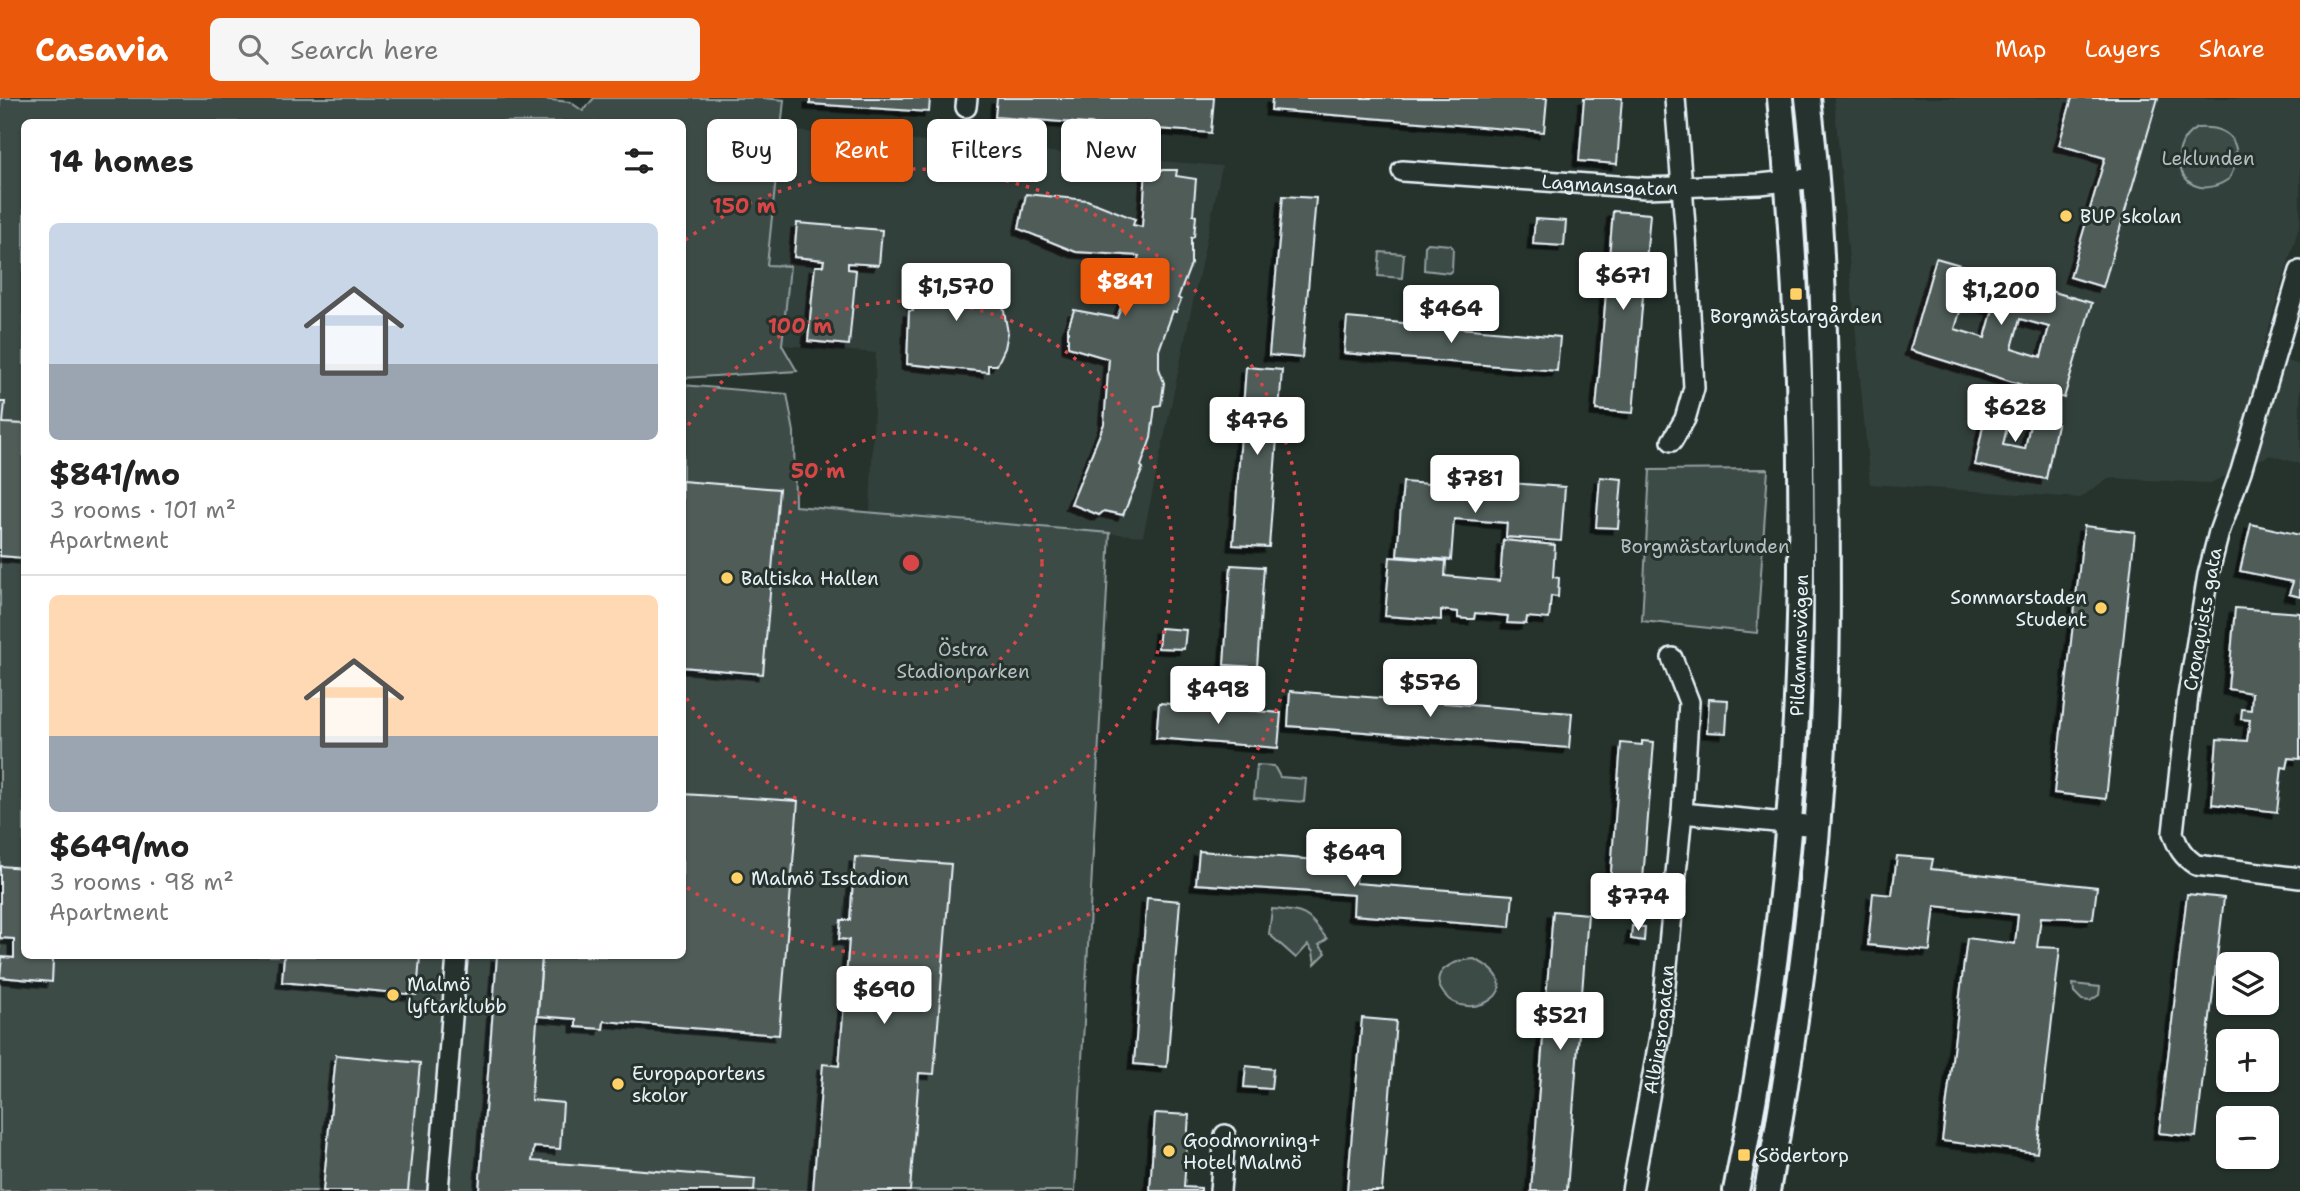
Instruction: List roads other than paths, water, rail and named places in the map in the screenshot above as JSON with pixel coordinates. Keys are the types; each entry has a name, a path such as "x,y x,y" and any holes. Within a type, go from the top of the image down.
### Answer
{"main road":[{"name":"Pildammsvägen","path":"1736,1191 1754,1101 1776,943 1796,702 1802,496 1796,294 1780,98"},
{"name":"Pildammsvägen","path":"1767,1191 1787,1075 1822,774 1828,595 1824,325 1817,178 1808,98"}],"street":[{"path":"1672,441 1685,419 1694,388 1675,98"},
{"name":"Lagmansgatan","path":"1402,172 1646,188 1682,188 1817,178"},
{"name":"Cronquists gata","path":"2300,271 2208,575 2188,696 2173,833 2183,856 2196,865 2300,878"},
{"name":"Albinsrogatan","path":"1632,1191 1660,1036 1682,813 1689,702 1672,658"},
{"path":"1682,813 1817,826"},
{"path":"438,1191 457,959"},
{"path":"1220,1191 1225,1135"}],"place":[{"name":"BUP skolan","path":"2066,216"},
{"name":"Borgmästargården","path":"1796,294"},
{"name":"Baltiska Hallen","path":"727,578"},
{"name":"Sommarstaden Student","path":"2101,608"},
{"name":"Malmö Isstadion","path":"737,878"},
{"name":"Malmö lyftarklubb","path":"393,995"},
{"name":"Europaportens skolor","path":"618,1084"},
{"name":"Goodmorning+ Hotel Malmö","path":"1169,1151"},
{"name":"Södertorp","path":"1744,1155"}],"park label":[{"name":"Leklunden","path":"2208,158"},
{"name":"Borgmästarlunden","path":"1705,546"},
{"name":"Östra Stadionparken","path":"963,660"}]}
